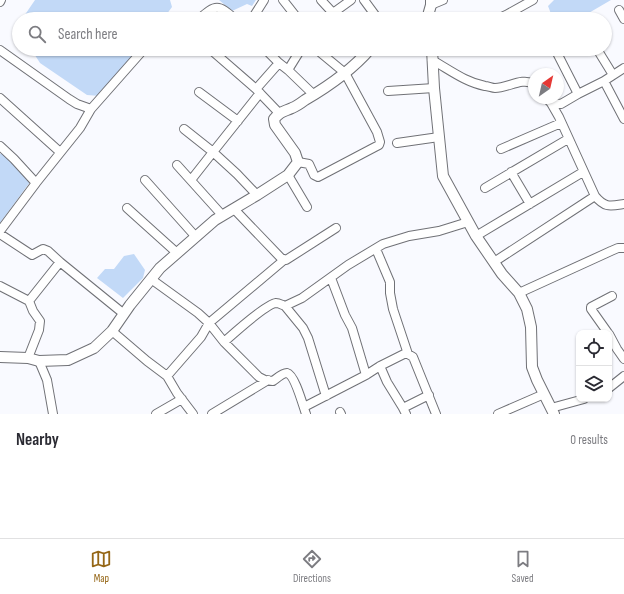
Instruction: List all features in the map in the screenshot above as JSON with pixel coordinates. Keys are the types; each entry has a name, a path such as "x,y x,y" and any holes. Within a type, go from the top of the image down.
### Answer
{"street":[{"path":"256,12 264,0"},
{"path":"283,0 292,12"},
{"path":"321,0 328,12"},
{"path":"335,12 351,0"},
{"path":"364,0 373,12"},
{"path":"428,12 431,2 443,0"},
{"path":"511,12 533,0"},
{"path":"208,12 213,8 219,8 226,12"},
{"path":"619,10 624,19"},
{"path":"0,50 69,99 77,104 91,109"},
{"path":"0,231 80,128 91,109 138,56"},
{"path":"218,56 258,91 279,113"},
{"path":"272,56 314,95"},
{"path":"288,70 297,56"},
{"path":"298,162 308,164 314,175 318,177 379,145 380,142 377,132 345,73 324,56"},
{"path":"298,162 295,153 275,125 274,119 279,113 293,108 314,95 345,73 364,56"},
{"path":"432,56 443,176 476,236 502,274 519,293 527,309 531,327 532,367 552,411 576,402"},
{"path":"559,56 578,94"},
{"path":"601,56 613,75"},
{"path":"432,60 461,78 494,88 528,82"},
{"path":"191,180 238,121 279,63"},
{"path":"564,102 604,81 624,68"},
{"path":"604,81 624,119"},
{"path":"388,91 434,88"},
{"path":"199,92 238,121"},
{"path":"0,98 60,152"},
{"path":"550,104 561,123 595,196 604,205 610,206 624,204"},
{"path":"501,149 561,123"},
{"path":"184,129 213,152 257,195"},
{"path":"397,142 439,137"},
{"path":"485,188 568,138"},
{"path":"0,148 14,159 36,183"},
{"path":"0,357 28,358 39,361 68,360 94,348 112,331 160,268 215,220 288,176 298,162"},
{"path":"177,164 222,215"},
{"path":"511,172 530,204"},
{"path":"476,236 583,172"},
{"path":"288,176 307,207"},
{"path":"145,180 196,237"},
{"path":"494,262 595,196"},
{"path":"127,208 177,253"},
{"path":"234,209 284,260"},
{"path":"285,306 302,298 348,265 383,244 409,236 439,231 468,222"},
{"path":"167,376 201,337 209,323 284,260 297,254 336,228"},
{"path":"0,234 32,255 43,249 48,251 124,314"},
{"path":"519,293 618,248 623,250"},
{"path":"376,249 390,282 390,293 393,309 408,354 413,357 436,414"},
{"path":"29,301 60,262"},
{"path":"331,278 345,315 352,328 366,375"},
{"path":"151,279 198,313 259,377 264,380 273,381 284,374 287,373 290,375 298,389 305,411 326,396 380,366 404,354 408,354"},
{"path":"0,286 29,301 33,311 40,321 39,330 28,358"},
{"path":"606,330 591,307 612,296"},
{"path":"224,342 274,303 285,306 303,328 308,338 326,396"},
{"path":"112,331 167,376 177,393 193,414"},
{"path":"612,340 624,359"},
{"path":"39,361 47,380 53,414"},
{"path":"380,366 387,382 405,411 429,395"},
{"path":"612,386 624,378"},
{"path":"212,414 268,380"},
{"path":"498,414 544,394"},
{"path":"156,414 182,400"}],"water":[{"path":"35,0 170,0 172,7 168,12 27,12"},
{"path":"219,0 256,0 252,6 247,4 232,11"},
{"path":"554,0 611,0 590,12 550,12 548,6"},
{"path":"36,56 132,56 100,96 87,95 40,63"},
{"path":"3,153 29,178 30,182 0,223 0,154"},
{"path":"134,254 145,270 143,278 123,298 97,278 105,269 114,269 124,256"}]}
